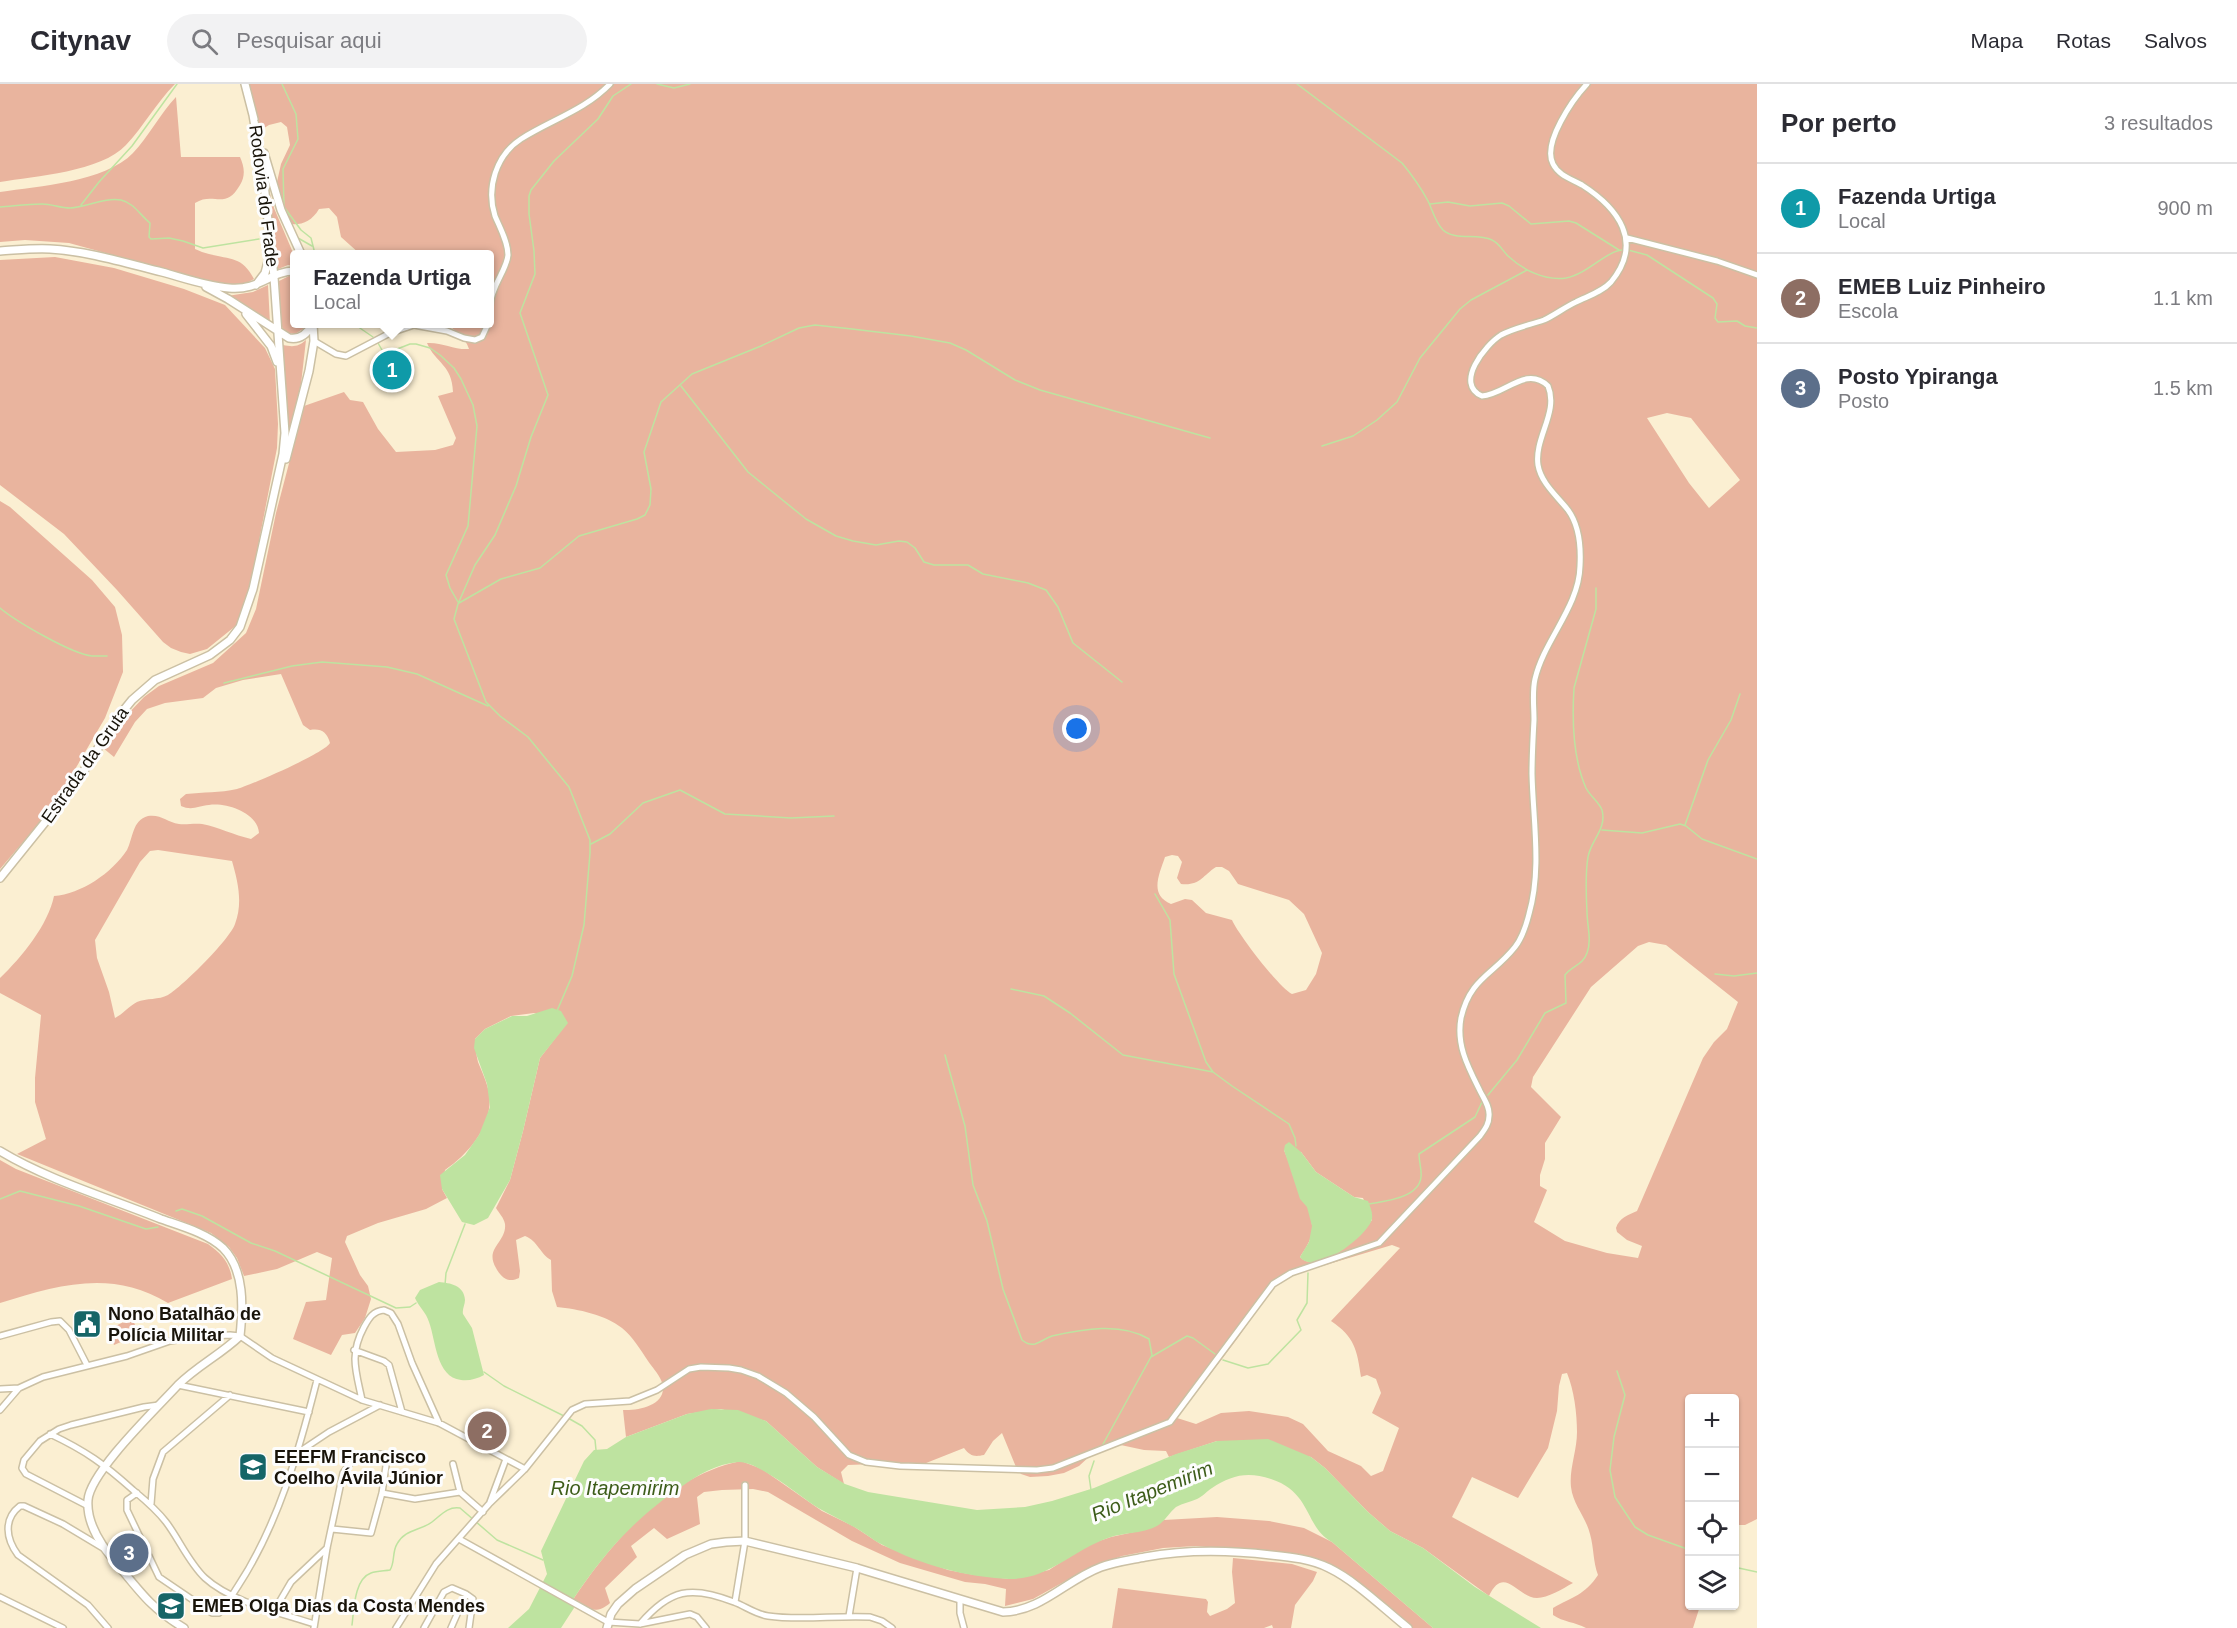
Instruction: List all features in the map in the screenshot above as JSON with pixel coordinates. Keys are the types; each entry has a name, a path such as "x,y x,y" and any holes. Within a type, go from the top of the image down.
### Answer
{"main road":[{"name":"Rodovia do Frade","path":"245,84 275,194 299,250"},
{"name":"Rodovia do Frade","path":"253,115 263,174 282,380"},
{"path":"255,286 265,273 271,249"},
{"path":"0,251 62,250 195,282 235,288 255,286 290,272"},
{"path":"195,282 238,305 289,338 296,339 307,334 311,328"},
{"path":"238,305 271,346 282,380 285,433 276,487"},
{"path":"276,487 291,444 309,371 314,341 313,328"},
{"name":"Estrada da Gruta","path":"0,878 75,785 115,721 132,700 155,680 210,655 235,634 245,618 251,598 276,487"},
{"path":"0,1151 88,1192 198,1233 223,1249 232,1260 241,1292 240,1336 225,1350 188,1374 156,1405 106,1465 93,1483 88,1498 95,1532 104,1549 158,1612 184,1628"},
{"path":"608,1625 611,1614 626,1597 685,1555 711,1544 745,1541 857,1568 994,1610 1014,1611 1045,1600 1085,1575 1115,1563 1172,1552 1240,1551 1303,1559 1327,1567 1349,1581 1408,1628"}],"street":[{"path":"494,286 508,255 492,203 494,178 500,160 515,143 579,109 610,84"},
{"path":"396,1628 436,1564 489,1504 525,1469 568,1414 585,1404 630,1401 657,1390 689,1369 729,1368 758,1376 786,1394 814,1417 840,1447 857,1460 900,1466 1037,1470 1053,1468 1170,1422 1273,1284 1291,1274 1379,1243 1480,1136 1488,1125 1489,1109 1460,1045 1461,1018 1469,993 1482,977 1516,946 1529,916 1535,847 1532,774 1534,680 1547,647 1578,584 1580,544 1574,521 1548,486 1538,468 1538,455 1551,400 1548,386 1537,379 1525,378 1494,393 1482,396 1472,389 1470,381 1480,357 1502,334 1552,316 1605,288 1619,267 1626,250 1627,238 1622,223 1611,209 1590,190 1560,173 1551,161 1552,144 1561,122 1574,99 1587,84"},
{"path":"1627,238 1717,261 1757,275"},
{"path":"314,341 336,354 346,356 403,328"},
{"path":"435,328 475,340 482,337 487,328"},
{"path":"362,1400 354,1350 357,1340 372,1315 384,1310 391,1313 398,1324 412,1363 440,1423"},
{"path":"0,1336 60,1321 69,1330 87,1365"},
{"path":"0,1410 19,1388 43,1377 127,1356 170,1341 202,1336 240,1336 272,1358 317,1380 362,1400 440,1423 525,1469"},
{"path":"354,1350 384,1361 390,1369 402,1412"},
{"path":"0,1380 1,1388 19,1388"},
{"path":"137,1493 127,1500 127,1510 159,1577 212,1613 219,1613 264,1542 296,1454 317,1380"},
{"path":"178,1385 309,1412"},
{"path":"151,1504 153,1479 164,1452 230,1395"},
{"path":"88,1506 29,1476 23,1471 24,1460 40,1441 71,1425 156,1405"},
{"path":"296,1454 335,1429 380,1406"},
{"path":"50,1434 87,1452 106,1465 151,1504 205,1578 232,1595 314,1626 327,1548 343,1473 352,1461 377,1453 386,1456 382,1492 372,1533 332,1529"},
{"path":"489,1504 506,1459"},
{"path":"453,1464 460,1492 483,1512"},
{"path":"735,1602 745,1541 746,1485"},
{"path":"382,1492 415,1499 460,1492"},
{"path":"104,1549 63,1524 24,1506 20,1506 13,1512 8,1525 14,1550 23,1559 88,1605 108,1628"},
{"path":"459,1539 579,1606 608,1625 640,1624 690,1614 697,1617 703,1626"},
{"path":"274,1611 291,1582 327,1548"},
{"path":"849,1616 857,1568"},
{"path":"424,1628 446,1590 456,1589 472,1598 474,1604 469,1628"},
{"path":"640,1624 653,1609 666,1599 681,1592 708,1593 768,1616 870,1617 892,1628"},
{"path":"450,1628 466,1594"},
{"path":"0,1597 63,1628"},
{"path":"960,1600 960,1613 964,1628"}],"shaded area":[{"path":"0,84 175,84 126,145 115,154 84,167 0,182"},
{"path":"246,84 1757,84 1757,1519 1745,1525 1739,1525 1739,1394 1685,1394 1685,1610 1699,1610 1693,1628 1586,1628 1553,1615 1553,1608 1583,1591 1598,1575 1588,1528 1574,1500 1571,1487 1577,1425 1576,1409 1567,1373 1562,1374 1557,1411 1548,1448 1518,1498 1472,1477 1452,1517 1573,1583 1541,1598 1530,1597 1506,1583 1500,1583 1489,1596 1423,1548 1390,1531 1311,1457 1217,1441 1169,1457 1166,1451 1144,1450 1116,1444 1091,1455 1079,1466 1064,1473 1030,1477 1021,1474 1016,1467 1002,1433 993,1441 984,1455 972,1455 964,1448 911,1469 874,1464 848,1465 841,1472 844,1484 817,1467 766,1421 721,1409 687,1414 626,1437 623,1410 638,1409 652,1404 662,1395 663,1388 658,1375 630,1335 615,1323 600,1316 557,1307 552,1291 551,1260 529,1238 525,1236 516,1240 519,1278 508,1280 498,1271 493,1261 494,1250 505,1230 503,1218 496,1208 510,1180 540,1058 567,1023 534,1013 511,1016 485,1029 475,1039 476,1054 486,1081 490,1105 484,1127 478,1137 463,1156 445,1170 442,1189 447,1198 426,1209 378,1223 347,1236 345,1242 360,1275 368,1286 371,1299 365,1318 355,1333 342,1335 331,1355 293,1339 306,1302 326,1300 332,1258 317,1252 277,1269 244,1276 237,1258 229,1247 211,1233 17,1154 46,1139 35,1102 41,1015 0,993 0,978 33,940 46,918 54,896 85,887 113,867 127,850 139,821 148,816 157,816 179,824 202,824 251,839 259,833 257,826 240,810 224,805 185,807 181,806 180,799 186,794 237,789 302,761 330,743 323,732 310,730 303,725 281,674 243,680 216,688 203,698 165,703 147,709 135,722 114,757 103,748 125,717 144,697 159,686 213,663 246,633 256,609 276,513 304,406 344,392 350,400 363,402 378,429 396,452 435,450 453,445 456,438 438,396 453,392 450,375 427,343 469,349 463,338 452,328 494,328 494,250 356,250 341,237 337,217 329,208 319,209 312,218 304,223 283,223 277,210 275,191 281,164 290,145 287,127 281,122 259,131","holes":["1667,413 1691,418 1740,480 1709,508 1689,483 1647,418","158,850 232,861 239,900 235,924 225,940 175,990 164,997 137,1002 115,1018 97,958 95,940 140,862 150,851","1178,856 1182,862 1177,878 1181,884 1197,882 1216,867 1222,867 1229,871 1238,884 1289,900 1304,914 1322,953 1316,974 1306,990 1292,994 1286,990 1242,937 1232,920 1206,913 1192,900 1185,899 1171,904 1164,900 1158,890 1158,877 1165,857","1649,942 1666,945 1738,1002 1727,1029 1703,1058 1637,1211 1622,1219 1617,1225 1617,1232 1627,1240 1642,1246 1638,1258 1607,1253 1565,1241 1534,1222 1547,1190 1540,1186 1540,1175 1545,1159 1545,1143 1561,1117 1531,1087 1533,1077 1591,987 1638,946","1284,1150 1301,1152 1316,1172 1354,1197 1363,1198 1372,1220 1339,1252 1318,1262 1308,1262 1300,1257 1308,1245 1312,1223 1306,1202","1392,1245 1400,1248 1331,1321 1345,1333 1354,1345 1361,1377 1367,1375 1376,1379 1381,1393 1372,1413 1399,1428 1383,1471 1371,1476 1361,1466 1328,1451 1303,1424 1288,1417 1249,1411 1221,1413 1196,1424 1177,1418 1279,1279"]},
{"path":"176,97 181,157 240,157 244,174 235,193 229,197 195,203 195,249 235,260 245,266 254,279 243,285 222,285 69,243 25,240 0,242 0,192 89,177 121,163 139,146"},
{"path":"266,180 274,208 292,250 290,250 290,265 276,270"},
{"path":"55,257 114,268 184,289 225,305 265,348 275,369 277,448 248,598 238,624 207,649 190,654 171,648 163,642 64,534 0,485 0,260"},
{"path":"290,276 290,328 303,328 295,334 283,332 279,281"},
{"path":"268,285 270,324 227,296 253,292"},
{"path":"306,340 301,384 289,432 283,345 295,346"},
{"path":"0,501 10,507 92,580 115,607 122,635 123,672 105,718 53,807 0,869"},
{"path":"0,1160 16,1169 208,1244 224,1259 232,1279 168,1303 147,1292 105,1283 64,1286 0,1303"},
{"path":"132,1318 139,1334 114,1345 107,1330"},
{"path":"741,1461 762,1469 822,1511 853,1526 882,1545 948,1570 1009,1579 1049,1570 1087,1545 1143,1530 1164,1520 1217,1517 1269,1521 1304,1528 1332,1542 1433,1628 1410,1628 1332,1569 1285,1555 1196,1546 1163,1548 1122,1556 1087,1569 1033,1599 1005,1606 1006,1589 965,1582 900,1563 852,1541 768,1492 753,1489 704,1492 697,1497 700,1524 667,1539 654,1528 631,1546 637,1557 605,1588 610,1603 596,1610 572,1601 605,1556 644,1514 690,1480"},
{"path":"1233,1558 1292,1564 1317,1572 1295,1605 1291,1628 1273,1628 1272,1625 1264,1628 1112,1628 1118,1588 1206,1599 1207,1612 1210,1616 1227,1609 1235,1603"}],"water":[{"path":"552,1008 561,1011 568,1023 540,1058 510,1180 488,1218 474,1225 462,1222 442,1189 440,1175 465,1155 479,1135 490,1107 487,1084 474,1048 475,1039 485,1029 512,1016 527,1016"},
{"path":"1289,1142 1301,1152 1316,1172 1354,1197 1368,1201 1372,1212 1372,1219 1361,1235 1340,1252 1317,1262 1307,1262 1300,1257 1309,1242 1312,1226 1307,1207 1300,1199 1284,1150 1285,1145"},
{"path":"439,1282 456,1286 464,1295 463,1314 472,1328 484,1375 479,1378 461,1380 453,1377 446,1372 438,1357 428,1318 415,1298 420,1290"},
{"name":"Rio Itapemirim","path":"711,1409 738,1410 766,1421 817,1467 845,1484 868,1492 977,1510 1025,1507 1052,1501 1094,1488 1176,1454 1217,1441 1268,1439 1311,1457 1390,1531 1423,1548 1475,1587 1541,1628 1433,1628 1323,1536 1294,1492 1271,1479 1255,1475 1226,1480 1199,1498 1176,1507 1154,1527 1095,1543 1036,1575 1009,1579 977,1576 944,1569 898,1552 820,1509 768,1473 746,1463 738,1462 715,1468 694,1478 664,1499 620,1538 572,1601 574,1608 561,1628 508,1628 529,1609 547,1574 541,1551 584,1461 594,1450 607,1449 626,1437 687,1414"}],"waterway":[{"path":"81,205 132,146 177,84"},
{"path":"282,84 296,114 298,139 283,169 284,207 301,230 311,238 314,250"},
{"path":"557,1011 572,976 584,925 590,840 569,787 528,737 486,702 454,619 475,565 495,535 516,486 531,437 548,395 520,313 535,274 529,196 531,190 554,161 598,119 613,96 631,84"},
{"path":"657,84 674,88 690,84"},
{"path":"1297,84 1402,163 1425,196 1438,224 1448,233 1492,240 1520,266 1550,278 1574,276 1610,254 1623,250"},
{"path":"0,207 42,204 70,208 115,199 133,206 150,223 149,237 151,239 169,238 203,248 259,239"},
{"path":"1430,204 1448,202 1470,206 1502,203 1531,224 1569,221 1576,223 1619,250"},
{"path":"298,238 312,246"},
{"path":"1628,250 1647,255 1713,298 1717,304 1715,318 1718,322 1737,321 1745,326 1757,328"},
{"path":"1322,446 1353,436 1377,420 1397,402 1420,358 1460,309 1471,300 1527,270"},
{"path":"459,603 501,579 540,568 579,536 645,515 650,505 651,489 644,452 661,402 692,374 799,328 815,325 950,343 966,350 1015,380 1040,390 1210,438"},
{"path":"360,328 373,337"},
{"path":"378,343 387,353 410,344 430,348 454,368 473,405 477,426 468,526 446,575 458,602"},
{"path":"681,386 748,472 806,519 836,536 853,541 876,545 907,542 915,548 924,562 934,565 968,565 983,574 1028,583 1046,590 1058,607 1073,643 1122,682"},
{"path":"1488,1095 1517,1060 1545,1013 1566,1003 1565,975 1583,960 1588,948 1587,864 1590,851 1601,829 1603,817 1601,807 1586,788 1578,765 1574,739 1573,700 1574,688 1596,609 1596,588"},
{"path":"0,608 31,629 72,650 92,656 107,656"},
{"path":"224,683 292,666 322,662 387,667 417,674 488,706"},
{"path":"1685,825 1708,760 1731,720 1740,694"},
{"path":"591,844 610,834 643,803 680,790 725,814 791,818 834,816"},
{"path":"1602,830 1642,833 1680,824 1702,839 1757,859"},
{"path":"1155,894 1170,920 1174,974 1206,1062 1213,1072 1289,1124 1296,1146"},
{"path":"1715,974 1734,976 1757,973"},
{"path":"1011,989 1044,996 1070,1013 1123,1055 1213,1072"},
{"path":"945,1055 965,1126 973,1185 987,1221 1003,1289 1022,1340 1028,1344 1035,1344 1052,1336 1102,1328 1126,1330 1149,1339 1152,1355 1102,1446"},
{"path":"1369,1204 1392,1200 1414,1190 1421,1177 1419,1154 1475,1117 1482,1102"},
{"path":"0,1199 20,1191 79,1206 146,1229 158,1227"},
{"path":"176,1211 182,1209 202,1216 251,1243 275,1251 396,1308 410,1307 416,1303"},
{"path":"445,1285 446,1273 465,1224"},
{"path":"1223,1360 1248,1368 1268,1364 1301,1330 1297,1320 1307,1303 1308,1273"},
{"path":"1151,1357 1187,1336 1215,1354"},
{"path":"1617,1371 1625,1395 1614,1437 1610,1470 1615,1497 1635,1527 1648,1535 1685,1548"},
{"path":"484,1372 504,1386 564,1416"},
{"path":"568,1418 582,1426 595,1440 596,1450"},
{"path":"1091,1490 1089,1476 1094,1461"},
{"path":"352,1625 358,1588 365,1576 373,1572 390,1570 395,1547 400,1539 427,1525 452,1508 460,1508 497,1540 543,1560"},
{"path":"1739,1568 1757,1572"}],"place":[{"name":"Fazenda Urtiga","path":"392,370"},
{"name":"Nono Batalhão de Polícia Militar","path":"87,1324"},
{"name":"EMEB Luiz Pinheiro","path":"487,1431"},
{"name":"EEEFM Francisco Coelho Ávila Júnior","path":"253,1467"},
{"name":"Posto Ypiranga","path":"129,1553"},
{"name":"EMEB Olga Dias da Costa Mendes","path":"171,1606"}]}
